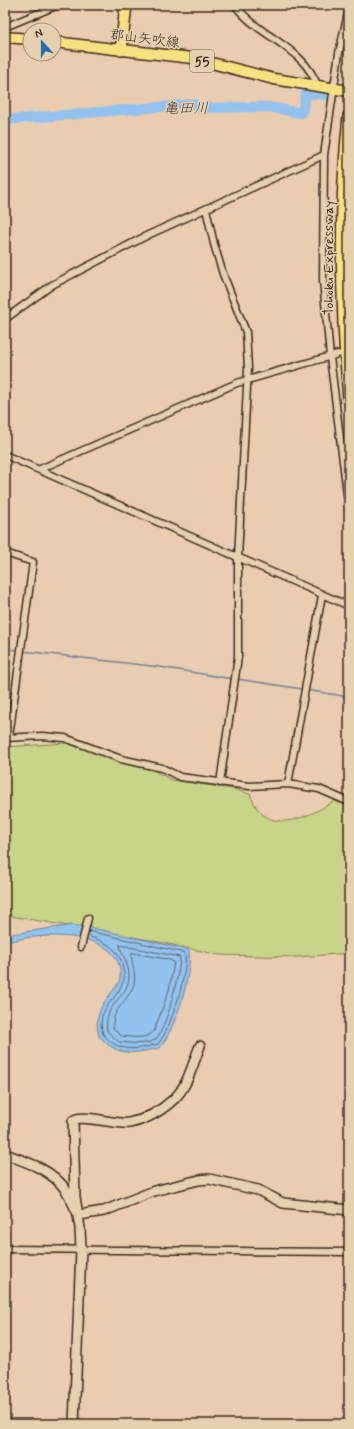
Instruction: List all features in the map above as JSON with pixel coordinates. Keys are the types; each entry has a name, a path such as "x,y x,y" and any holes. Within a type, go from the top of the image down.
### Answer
{"highway":[{"path":"117,49 119,5"},
{"path":"117,49 126,5"},
{"name":"Tohoku Expressway","path":"349,116 344,187 342,277 344,337 349,399"}],"main road":[{"path":"5,37 22,38"},
{"name":"郡山矢吹線","path":"62,43 192,58 274,79 349,91"}],"street":[{"path":"5,27 58,5"},
{"path":"235,5 247,20 288,48 301,60 311,73 318,86"},
{"path":"349,9 339,53 324,155 323,280 330,357 349,510"},
{"path":"5,319 52,285 71,274 148,235 324,155"},
{"path":"206,209 223,274 246,332 247,381 238,557 237,669 220,783"},
{"path":"40,469 247,381 338,354"},
{"path":"5,455 40,469 349,606"},
{"path":"5,553 33,562 7,737 42,736 64,738 121,758 162,768 180,777 249,786 288,784 319,789 349,802"},
{"path":"288,784 322,595"},
{"path":"81,946 88,918"},
{"path":"74,1424 81,1250 79,1215 74,1197 72,1121 80,1117 119,1124 129,1123 141,1120 158,1112 175,1098 183,1087 200,1046"},
{"path":"5,1154 38,1166 53,1176 66,1190 79,1215"},
{"path":"79,1215 104,1211 154,1191 209,1179 258,1190 283,1203 349,1210"},
{"path":"5,1249 349,1252"}],"green space":[{"path":"67,743 147,767 172,780 233,789 250,794 259,811 276,821 286,821 307,816 334,801 349,806 349,953 299,957 220,955 150,940 5,915 5,747"}],"water":[{"path":"72,925 93,928 189,950 188,974 182,1001 172,1027 160,1048 135,1052 120,1051 106,1043 99,1036 97,1024 99,1013 104,1003 118,984 120,978 118,962 108,950 94,942 56,936 19,939 5,943 5,935"}],"waterway":[{"name":"亀田川","path":"5,120 194,104 199,108 267,107 302,113 306,93 326,95"},
{"path":"5,649 19,650"},
{"path":"23,651 160,667 233,679"},
{"path":"237,679 302,689"},
{"path":"306,690 349,697"}]}
